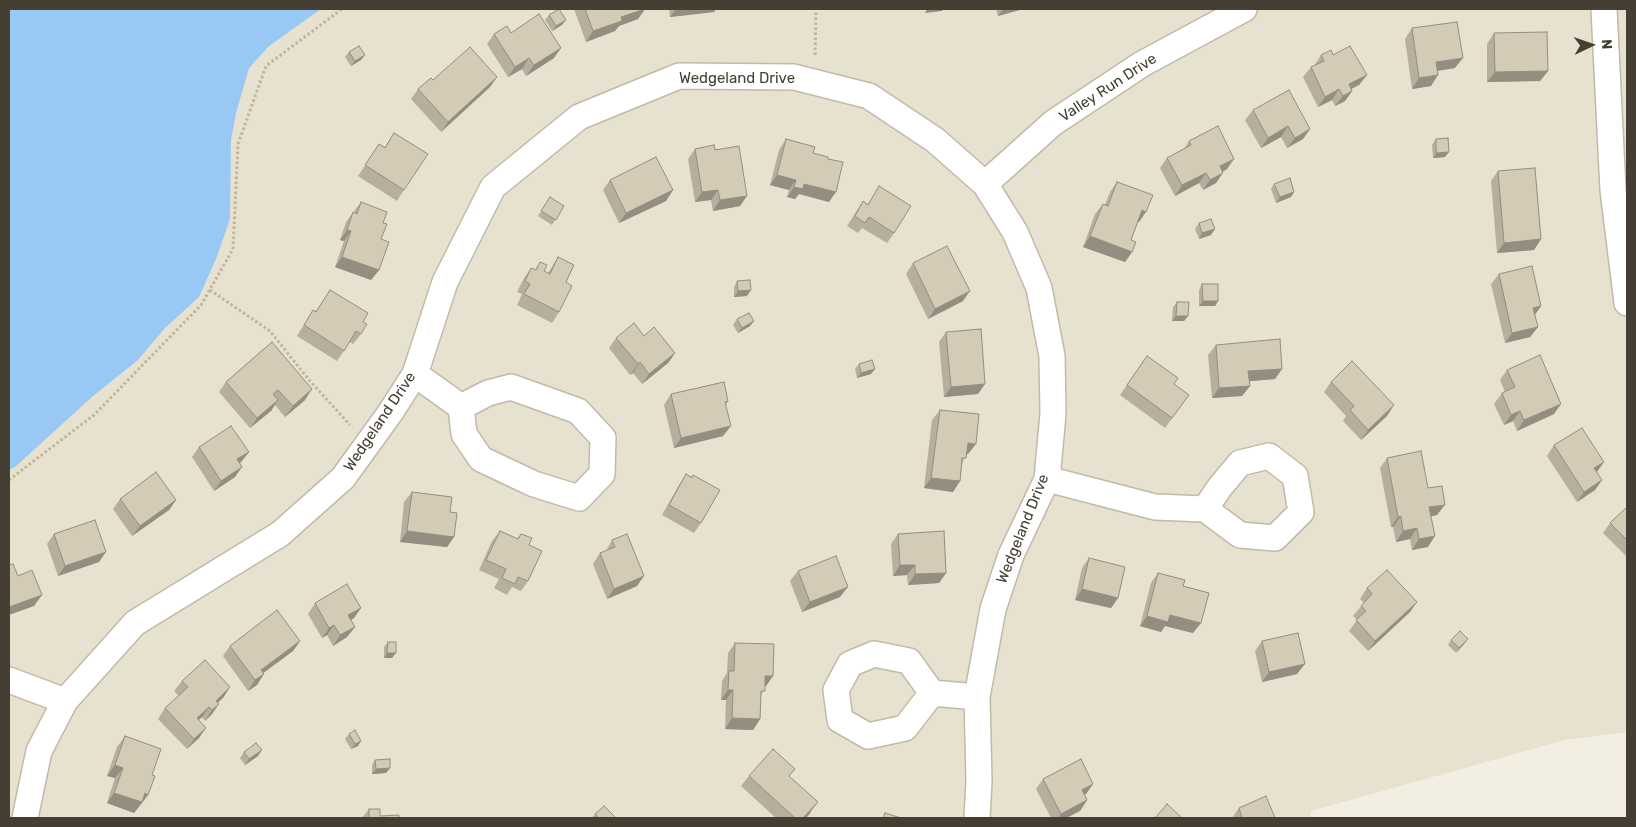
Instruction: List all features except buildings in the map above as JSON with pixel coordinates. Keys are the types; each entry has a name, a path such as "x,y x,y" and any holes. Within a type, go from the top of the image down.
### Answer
{"street":[{"name":"Valley Run Drive","path":"985,184 1061,118 1142,64 1244,9"},
{"path":"1604,9 1613,190 1627,304"},
{"name":"Wedgeland Drive","path":"25,818 39,751 65,701 135,623 280,534 343,478 390,413 415,374 444,282 494,187 579,117 679,76 794,77 869,96 935,140 985,184 1015,232 1039,288 1052,356 1053,414 1046,479 1011,554 993,609 977,697 979,781 977,818"},
{"path":"415,374 461,407 464,434 481,459 534,484 579,498 602,474 603,438 578,411 511,387 488,393 461,407"},
{"path":"1046,479 1154,507 1205,509"},
{"path":"9,680 65,701"},
{"path":"932,693 977,697"}],"path":[{"path":"9,480 94,415 201,305 233,249 238,144 266,66 342,9"},
{"path":"815,55 816,9"},
{"path":"210,290 270,331 310,381 352,427"}],"shaded area":[{"path":"9,9 1627,9 1627,732 1565,740 1311,811 1310,818 9,818"}],"water":[{"path":"9,9 321,9 269,46 249,68 236,113 231,140 230,219 216,259 199,297 165,328 138,360 93,396 15,467 9,470"}]}
